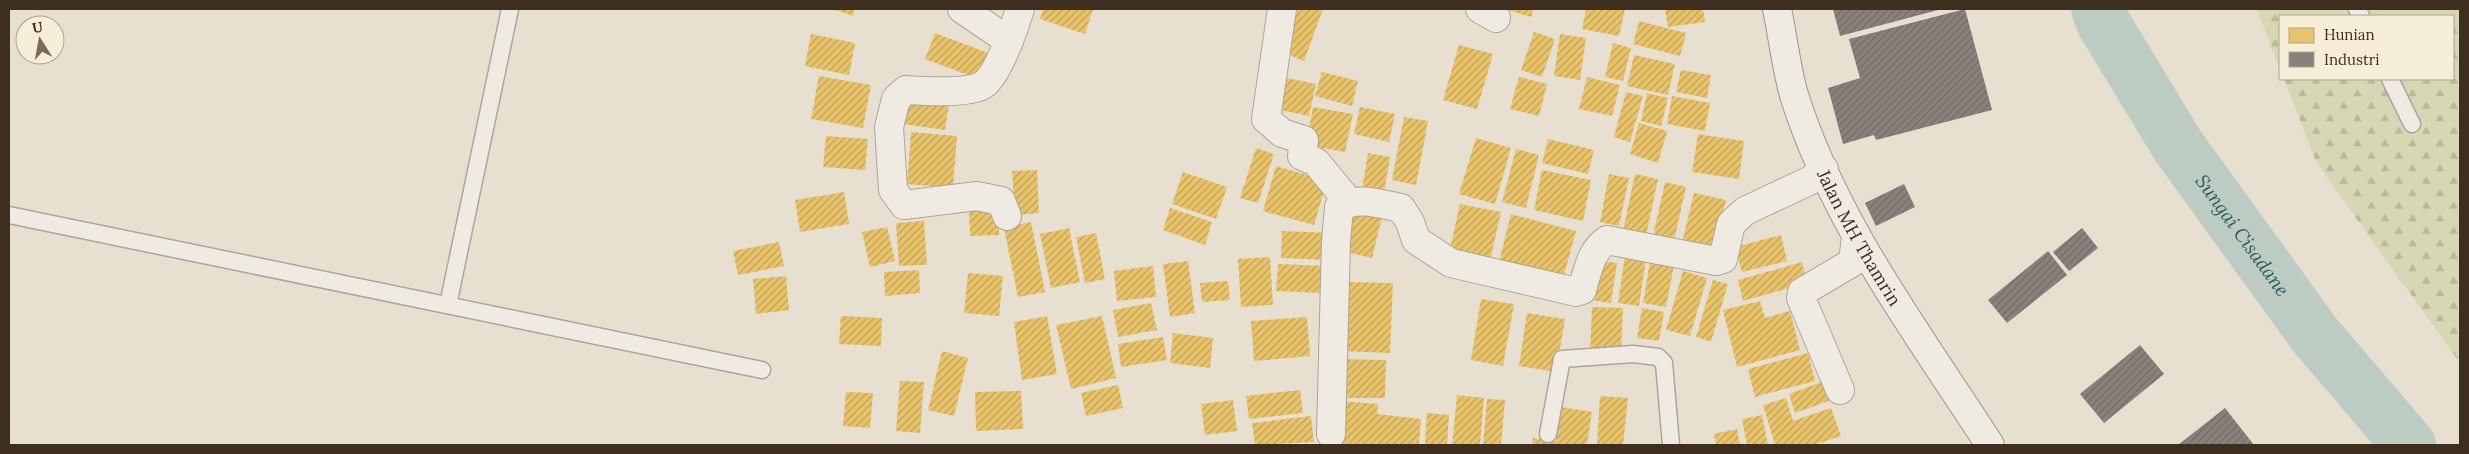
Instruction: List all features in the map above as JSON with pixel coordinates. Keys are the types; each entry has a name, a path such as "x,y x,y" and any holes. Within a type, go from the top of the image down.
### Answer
{"street":[{"path":"962,9 1009,41"},
{"path":"1007,216 1001,201 978,196 904,204 893,190 889,127 896,99 906,90 948,92 983,85 994,70 1009,41 1020,9"},
{"path":"1282,9 1266,119 1282,133 1304,140 1302,156 1316,162 1349,202"},
{"name":"Jalan MH Thamrin","path":"1777,9 1794,94 1817,175 1854,249 1990,445"},
{"path":"1332,434 1336,242 1340,207 1349,202 1363,200 1401,208 1410,222 1416,240 1451,263 1576,292 1582,290 1590,264 1602,243 1608,240 1716,261 1723,259 1731,224 1746,211 1817,175"},
{"path":"1840,390 1801,298 1802,292 1821,281 1854,249"}],"lane":[{"path":"448,305 510,9"},
{"path":"2390,80 2412,124"},
{"path":"9,215 762,370"},
{"path":"1548,434 1562,359 1633,354 1658,357 1664,363 1671,445"}],"green space":[{"path":"2257,9 2460,9 2460,363 2316,162 2284,80 2454,80 2454,15 2279,15 2279,67"}],"building: Hunian":[{"path":"833,9 855,9 853,16"},
{"path":"1043,9 1093,9 1085,34 1040,19"},
{"path":"1298,9 1323,9 1304,61 1282,52"},
{"path":"1505,9 1533,9 1531,17"},
{"path":"1586,9 1625,9 1619,36 1582,29"},
{"path":"1665,9 1703,9 1705,22 1668,27"},
{"path":"1639,21 1686,33 1680,56 1633,44"},
{"path":"1534,32 1555,39 1542,77 1521,70"},
{"path":"935,33 991,54 981,80 925,59"},
{"path":"811,34 855,43 849,75 805,66"},
{"path":"1560,34 1586,38 1580,80 1554,76"},
{"path":"1613,43 1631,48 1623,81 1605,77"},
{"path":"1459,45 1493,54 1477,109 1443,100"},
{"path":"1634,55 1675,64 1668,95 1627,86"},
{"path":"1681,70 1711,75 1707,98 1676,92"},
{"path":"1322,72 1358,81 1352,106 1315,96"},
{"path":"819,76 871,85 863,128 811,119"},
{"path":"1277,76 1316,84 1309,116 1271,108"},
{"path":"1519,77 1547,84 1539,116 1510,109"},
{"path":"1587,77 1620,85 1612,116 1579,109"},
{"path":"1626,92 1643,96 1630,142 1614,137"},
{"path":"1647,93 1668,98 1661,126 1641,121"},
{"path":"1672,96 1710,103 1705,131 1667,124"},
{"path":"906,99 949,104 945,130 903,124"},
{"path":"1313,107 1353,114 1345,152 1306,145"},
{"path":"1360,107 1395,114 1389,142 1354,134"},
{"path":"1404,117 1428,121 1416,185 1392,180"},
{"path":"1639,123 1667,131 1658,163 1630,154"},
{"path":"911,132 957,136 953,188 907,184"},
{"path":"1698,134 1744,141 1739,179 1692,172"},
{"path":"826,136 868,139 865,170 823,167"},
{"path":"1476,138 1511,148 1495,204 1459,194"},
{"path":"1548,139 1594,150 1588,174 1542,163"},
{"path":"1256,148 1274,154 1258,203 1240,198"},
{"path":"1516,149 1539,155 1526,208 1502,202"},
{"path":"1368,153 1390,157 1384,193 1362,189"},
{"path":"1276,166 1327,181 1314,225 1263,211"},
{"path":"1037,170 1039,213 1015,215 1012,171"},
{"path":"1542,170 1591,180 1583,221 1534,210"},
{"path":"1183,172 1227,187 1216,219 1172,204"},
{"path":"1609,174 1629,178 1619,226 1600,222"},
{"path":"1635,174 1658,179 1645,240 1622,235"},
{"path":"1665,182 1686,187 1674,241 1653,236"},
{"path":"844,192 849,224 800,232 795,200"},
{"path":"1694,193 1726,200 1712,254 1681,247"},
{"path":"1460,204 1501,212 1490,261 1449,253"},
{"path":"999,205 999,235 970,236 969,206"},
{"path":"1170,208 1212,222 1205,245 1163,230"},
{"path":"1352,210 1382,217 1372,258 1342,251"},
{"path":"1511,214 1576,231 1561,286 1497,270"},
{"path":"924,221 927,265 899,266 896,223"},
{"path":"1031,222 1045,292 1018,297 1004,228"},
{"path":"887,227 895,261 870,267 862,232"},
{"path":"1069,228 1080,282 1051,288 1040,234"},
{"path":"1282,231 1330,233 1329,260 1281,258"},
{"path":"1096,233 1105,279 1085,283 1076,237"},
{"path":"1781,235 1787,261 1742,272 1735,247"},
{"path":"779,242 784,266 738,275 733,251"},
{"path":"1626,249 1647,252 1639,306 1618,303"},
{"path":"1651,256 1675,260 1666,307 1643,303"},
{"path":"1270,257 1273,305 1241,307 1238,259"},
{"path":"1596,260 1617,263 1611,303 1590,300"},
{"path":"1188,261 1195,313 1170,317 1163,264"},
{"path":"1802,262 1807,283 1743,301 1738,280"},
{"path":"1278,264 1325,266 1324,293 1276,291"},
{"path":"1153,266 1156,297 1117,301 1114,271"},
{"path":"919,270 920,293 885,296 884,272"},
{"path":"1683,271 1707,278 1690,336 1666,330"},
{"path":"968,273 1003,276 999,316 964,313"},
{"path":"786,276 789,310 756,314 753,279"},
{"path":"1713,280 1728,284 1711,342 1696,337"},
{"path":"1228,281 1230,300 1202,302 1200,283"},
{"path":"1344,282 1393,283 1390,353 1341,351"},
{"path":"1481,299 1514,304 1503,366 1471,360"},
{"path":"1760,301 1765,318 1790,311 1800,350 1737,367 1723,310"},
{"path":"1151,303 1157,330 1118,337 1113,310"},
{"path":"1592,307 1623,308 1621,352 1590,351"},
{"path":"1642,308 1664,312 1659,341 1637,338"},
{"path":"1527,313 1565,319 1556,372 1519,366"},
{"path":"841,316 882,318 881,346 839,344"},
{"path":"1047,316 1057,374 1022,380 1014,322"},
{"path":"1102,316 1116,378 1071,389 1056,325"},
{"path":"1307,317 1310,356 1254,361 1251,321"},
{"path":"1173,333 1213,338 1210,368 1170,363"},
{"path":"1163,337 1167,360 1121,367 1118,344"},
{"path":"942,351 968,358 954,416 928,410"},
{"path":"1808,353 1815,381 1755,397 1748,369"},
{"path":"1340,359 1386,360 1385,398 1340,398"},
{"path":"900,381 924,382 920,433 896,431"},
{"path":"1824,381 1831,400 1795,413 1789,394"},
{"path":"1118,385 1123,408 1086,416 1081,393"},
{"path":"1300,390 1303,413 1249,419 1246,396"},
{"path":"1021,391 1023,429 976,431 975,392"},
{"path":"846,392 873,393 870,428 843,426"},
{"path":"1457,395 1484,398 1480,445 1452,445"},
{"path":"1600,396 1628,398 1623,445 1597,445"},
{"path":"1786,398 1793,421 1831,408 1841,436 1814,445 1775,445 1763,405"},
{"path":"1487,399 1505,400 1501,445 1483,445"},
{"path":"1233,400 1237,431 1205,435 1201,404"},
{"path":"1341,401 1378,404 1377,414 1421,419 1419,445 1338,445"},
{"path":"1561,407 1592,412 1587,445 1532,445 1533,438 1556,441"},
{"path":"1427,413 1449,415 1447,445 1425,445"},
{"path":"1762,415 1768,445 1747,445 1742,419"},
{"path":"1311,416 1314,442 1255,445 1252,423"},
{"path":"1737,429 1740,445 1716,445 1714,434"}],"building: Industri":[{"path":"1833,9 1942,9 1840,36"},
{"path":"1965,9 1992,110 1876,140 1874,135 1843,144 1828,88 1860,78 1849,39"},
{"path":"1904,184 1915,207 1876,226 1865,203"},
{"path":"2082,228 2098,248 2069,271 2053,252"},
{"path":"2048,251 2067,275 2007,323 1988,300"},
{"path":"2140,345 2164,374 2104,423 2080,394"},
{"path":"2225,408 2254,445 2178,445"}],"waterway":[{"name":"Sungai Cisadane","path":"2098,9 2104,24 2178,146 2315,335 2409,445"}]}
